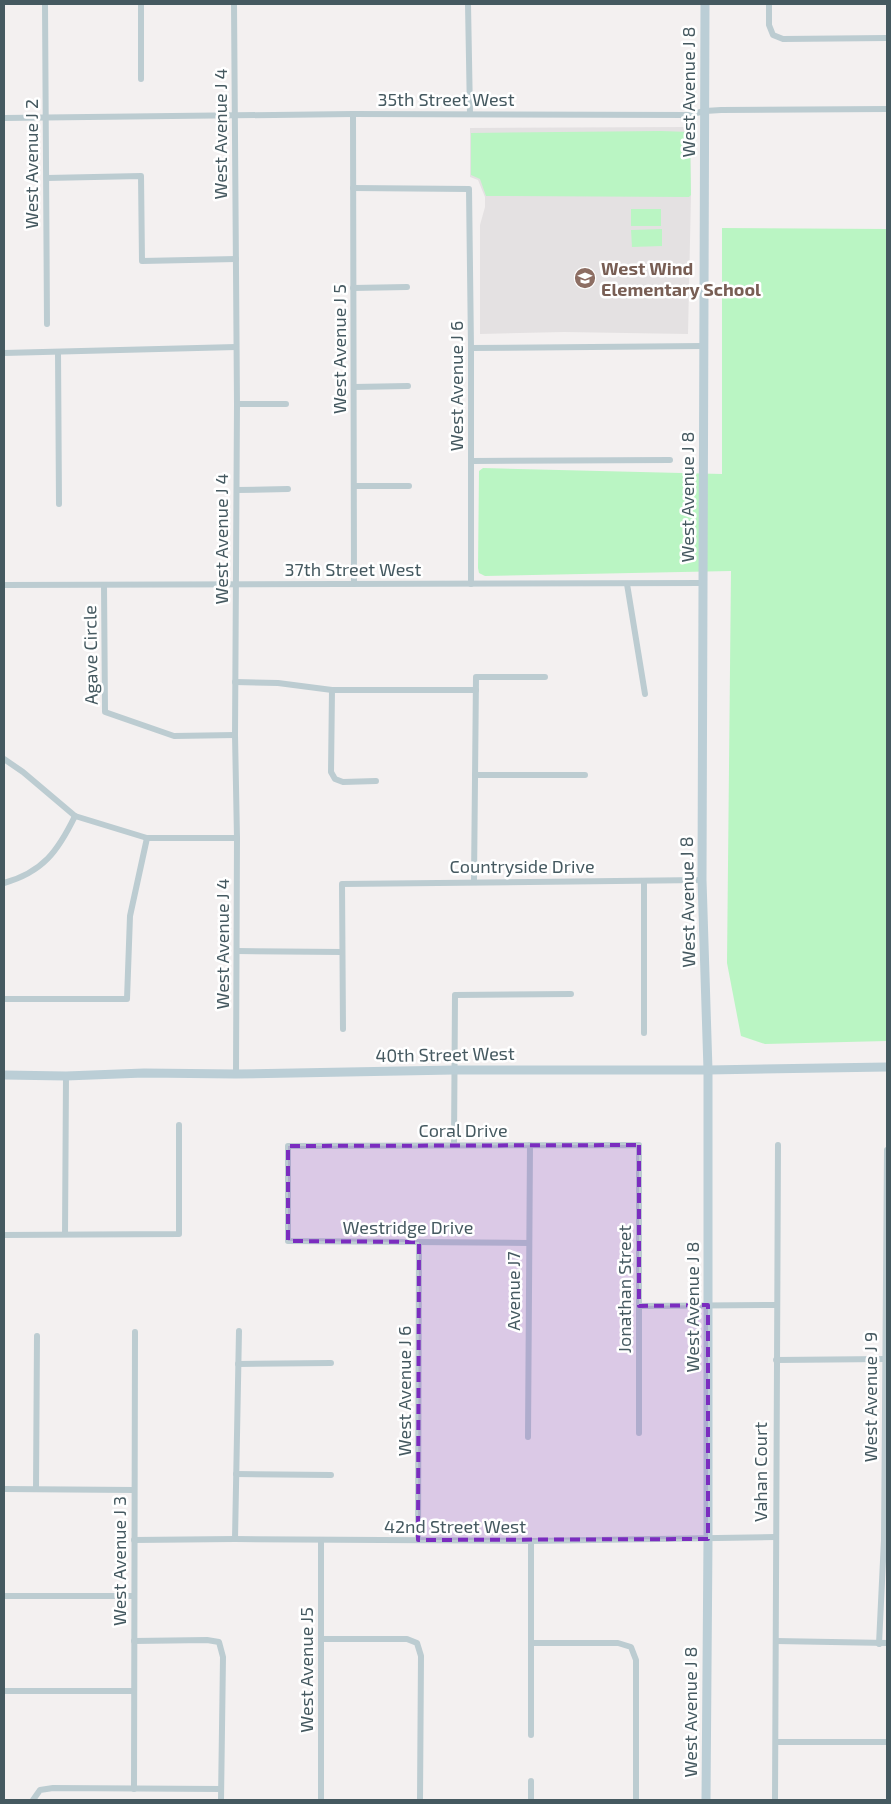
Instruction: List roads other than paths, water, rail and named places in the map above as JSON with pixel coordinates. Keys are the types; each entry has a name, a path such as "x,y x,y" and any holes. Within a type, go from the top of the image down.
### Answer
{"street":[{"name":"West Avenue J 2","path":"45,4 48,324"},
{"path":"140,4 141,79"},
{"name":"West Avenue J 4","path":"234,4 237,404 234,735 237,838 236,1074"},
{"path":"468,4 470,114"},
{"name":"West Avenue J 8","path":"705,4 702,880 708,1070 706,1800"},
{"path":"768,4 768,25 773,35 783,39 887,38"},
{"name":"35th Street West","path":"4,118 352,114 688,115 705,111 887,109"},
{"name":"West Avenue J 5","path":"352,114 354,584"},
{"path":"47,178 141,176 142,260 236,259"},
{"name":"West Avenue J 6","path":"353,188 469,188 472,460 471,584"},
{"path":"354,288 407,287"},
{"path":"471,348 703,346"},
{"path":"4,353 236,347"},
{"path":"58,352 59,504"},
{"path":"354,387 408,386"},
{"path":"237,404 286,404"},
{"path":"472,460 670,460"},
{"path":"354,486 409,486"},
{"path":"237,490 288,489"},
{"name":"37th Street West","path":"4,585 703,583"},
{"path":"628,584 645,694"},
{"name":"Agave Circle","path":"104,585 104,712 174,736 234,735"},
{"path":"474,882 476,677 545,677"},
{"path":"235,682 278,683 332,690 476,690"},
{"path":"332,690 330,772 335,779 343,782 376,781"},
{"path":"4,759 23,772 75,816 147,838 237,838"},
{"path":"474,776 585,775"},
{"path":"4,883 18,879 37,869 63,842 75,816"},
{"path":"4,1000 126,999 130,916 147,838"},
{"name":"Countryside Drive","path":"342,952 342,884 702,880"},
{"path":"644,881 644,1033"},
{"path":"237,950 342,952 343,1029"},
{"path":"454,1145 455,995 571,994"},
{"name":"40th Street West","path":"4,1076 144,1073 236,1074 454,1070 708,1070 887,1067"},
{"path":"65,1234 66,1076"},
{"path":"4,1235 179,1234 179,1125"},
{"name":"Avenue J7","path":"528,1437 530,1145"},
{"name":"Coral Drive","path":"288,1241 288,1146 639,1145"},
{"name":"Jonathan Street","path":"639,1145 639,1433"},
{"name":"Vahan Court","path":"775,1800 778,1145"},
{"name":"West Avenue J 9","path":"879,1644 886,1540 887,1150"},
{"name":"Westridge Drive","path":"288,1241 529,1243"},
{"name":"West Avenue J 6","path":"418,1540 419,1242"},
{"path":"639,1306 777,1304"},
{"path":"235,1539 239,1331"},
{"name":"West Avenue J 3","path":"134,1789 135,1332"},
{"path":"36,1489 37,1336"},
{"path":"776,1360 885,1359"},
{"path":"238,1364 331,1363"},
{"path":"236,1474 331,1474"},
{"path":"4,1489 134,1490"},
{"name":"42nd Street West","path":"134,1540 531,1541 775,1537"},
{"name":"West Avenue J5","path":"321,1540 321,1800"},
{"path":"531,1541 531,1735"},
{"path":"4,1596 134,1596"},
{"path":"321,1639 407,1640 417,1643 421,1656 420,1800"},
{"path":"134,1641 207,1640 219,1642 223,1657 222,1800"},
{"path":"776,1641 887,1643"},
{"path":"531,1643 618,1643 631,1647 636,1660 636,1800"},
{"path":"4,1691 134,1691"},
{"path":"776,1742 887,1742"},
{"path":"530,1800 531,1781"},
{"path":"33,1800 40,1790 53,1788 222,1789"}],"place":[{"name":"West Wind Elementary School","path":"585,278"}]}
